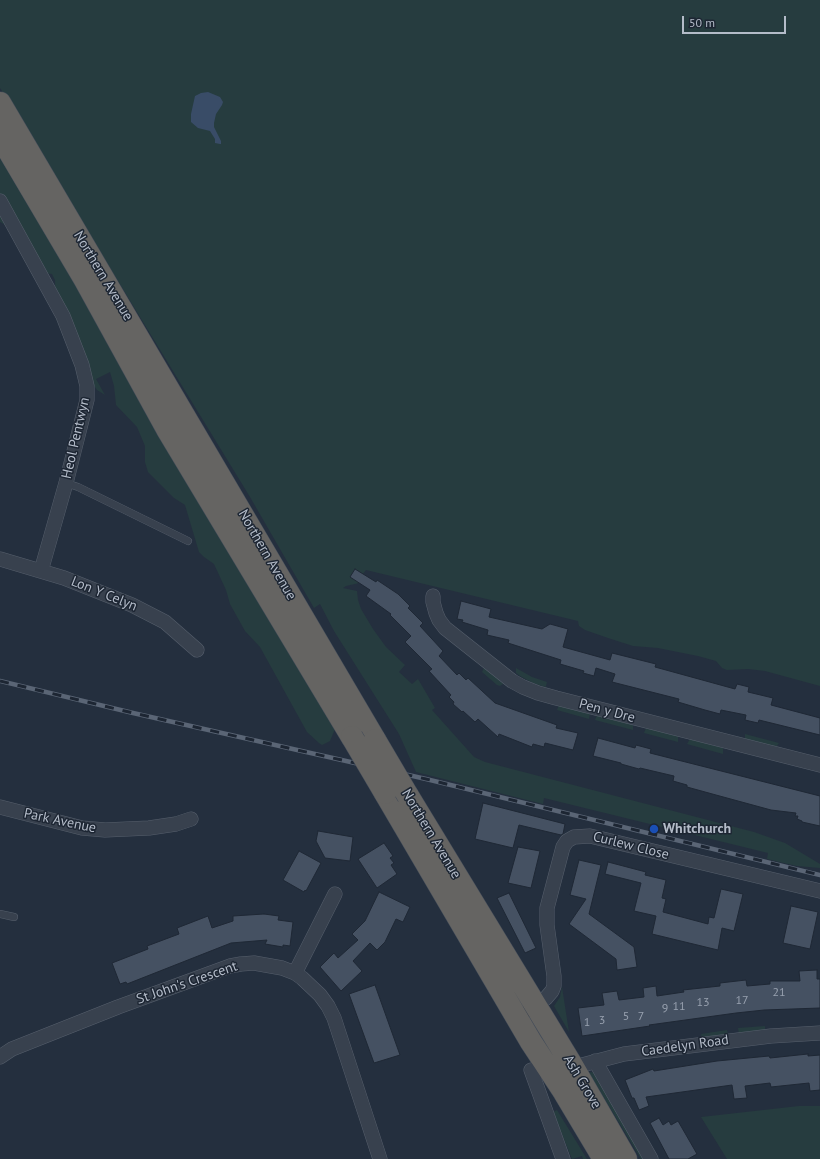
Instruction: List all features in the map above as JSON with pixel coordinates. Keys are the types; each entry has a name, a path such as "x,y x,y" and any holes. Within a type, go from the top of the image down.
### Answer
{"highway":[{"name":"Northern Avenue","path":"0,103 408,796 536,1006"},
{"name":"Northern Avenue","path":"0,136 85,280 167,429 352,737 516,1017"},
{"name":"Ash Grove","path":"536,1006 626,1159"},
{"name":"Ash Grove","path":"516,1017 604,1159"}],"street":[{"name":"Heol Pentwyn","path":"0,201 64,316 86,378 88,393 66,483 41,571"},
{"name":"Lon Y Celyn","path":"0,559 41,571 108,594 164,622 197,650"},
{"name":"Pen y Dre","path":"433,596 436,613 445,628 512,681 523,687 556,698 820,765"},
{"name":"Park Avenue","path":"0,807 82,828 105,830 150,828 176,824 192,819"},
{"name":"Curlew Close","path":"516,1017 536,1006 548,997 554,986 547,908 563,847 574,837 581,835 590,836 820,892"},
{"path":"295,973 335,894"},
{"name":"St John's Crescent","path":"0,1057 12,1049 118,1007 230,966 241,964 261,964 282,968 295,973 320,995 334,1018 376,1157"},
{"name":"Caedelyn Road","path":"554,1078 573,1067 624,1054 740,1039 820,1033"},
{"name":"Ash Grove","path":"596,1061 651,1159"},
{"path":"531,1070 563,1159"}],"lane":[{"path":"66,483 78,487 188,541"},
{"path":"0,914 14,917"}],"green space":[{"path":"0,0 820,0 820,686 765,671 748,669 727,670 722,668 716,661 698,656 658,648 633,646 585,630 579,626 578,621 366,570 359,583 343,588 357,591 361,609 373,629 386,647 405,665 399,672 412,684 418,679 435,708 432,710 474,757 485,762 754,832 785,843 820,864 820,868 797,866 767,859 768,853 544,798 543,804 416,772 399,734 334,631 320,604 314,608 250,497 0,88"},
{"path":"0,155 335,729 330,741 322,745 307,732 260,647 245,631 230,604 226,590 214,564 199,552 185,505 174,498 148,472 145,462 145,446 137,427 116,405 114,386 110,372 96,379 105,395 94,386 56,319 55,280 52,274 43,273 7,226 0,222"},
{"path":"484,668 503,684 500,686 497,685 482,672"},
{"path":"516,668 532,677 547,682 546,686 533,683 520,676 516,673"},
{"path":"559,705 590,713 589,719 557,710"},
{"path":"597,715 633,724 633,730 595,720"},
{"path":"646,728 678,736 678,742 644,733"},
{"path":"745,734 779,743 776,747 745,739"},
{"path":"690,739 723,748 723,754 687,744"},
{"path":"562,987 569,1032 554,1006 560,997"},
{"path":"765,1026 765,1031 739,1034 738,1028"},
{"path":"727,1030 728,1035 702,1039 701,1034"},
{"path":"592,1072 645,1159 641,1159 589,1073"},
{"path":"799,1106 820,1106 820,1159 727,1159 701,1117"},
{"path":"557,1110 587,1159 583,1159 582,1156 572,1159 553,1112"}],"water":[{"path":"208,92 220,97 223,102 216,114 214,123 214,127 221,144 215,143 215,139 210,131 198,128 191,122 191,114 195,96"}],"building":[{"path":"355,569 376,582 377,580 398,594 410,606 408,608 423,623 420,626 443,651 439,656 457,675 459,673 466,680 468,678 495,703 557,725 556,728 578,733 573,750 545,743 544,747 533,744 532,747 499,734 498,737 478,719 475,722 463,711 462,712 453,704 454,702 449,697 451,695 429,671 432,669 405,642 411,636 390,615 391,614 366,596 370,590 350,577"},
{"path":"461,601 491,609 489,617 542,629 550,624 568,629 563,647 610,660 612,653 656,664 655,667 735,689 737,684 749,687 748,692 773,698 771,705 820,718 820,735 759,720 758,723 745,720 746,715 721,710 720,714 678,702 679,699 612,682 615,674 596,668 594,676 583,673 584,671 560,664 561,660 508,643 509,640 487,635 488,630 462,622 463,620 457,619"},
{"path":"598,738 635,748 636,745 651,749 650,753 820,796 820,826 802,822 797,819 798,816 795,816 796,813 771,810 687,787 687,785 673,781 674,776 639,769 593,756"},
{"path":"483,803 565,824 563,834 561,835 519,825 513,848 475,839"},
{"path":"318,831 353,837 350,861 325,858 316,841"},
{"path":"384,843 393,856 390,858 394,863 391,865 397,874 377,888 358,859"},
{"path":"518,847 540,851 531,888 508,883"},
{"path":"299,851 321,863 306,891 305,890 304,892 283,880"},
{"path":"579,860 601,865 589,914 634,947 637,967 617,970 616,959 569,924 586,899 570,895"},
{"path":"608,862 646,872 645,875 666,880 662,898 666,899 663,912 708,924 709,917 714,918 721,889 743,894 734,931 722,928 718,950 652,934 656,916 634,911 641,883 605,874"},
{"path":"379,892 410,907 403,922 396,919 385,942 377,950 370,943 353,961 362,971 341,991 320,967 334,953 338,958 358,940 352,934 365,921"},
{"path":"509,893 536,948 525,953 497,898"},
{"path":"791,906 818,912 810,949 783,943"},
{"path":"264,914 279,916 278,920 293,922 290,946 283,945 283,947 265,944 267,940 231,943 127,984 126,982 120,984 112,963 148,949 147,946 179,934 177,928 208,916 212,928 233,921 233,916"},
{"path":"817,970 817,979 820,979 820,1008 764,1010 736,1013 582,1036 578,1008 604,1005 602,993 617,991 619,1000 644,997 643,988 656,986 657,996 684,992 683,990 720,986 720,983 746,980 747,986 770,984 770,981 800,981 799,971"},
{"path":"375,985 400,1055 374,1063 349,994"},
{"path":"808,1054 808,1056 820,1055 820,1090 810,1091 809,1083 771,1087 770,1083 745,1086 747,1098 734,1099 732,1085 646,1097 649,1106 639,1110 634,1098 632,1098 625,1080 653,1069 654,1071 717,1061"},
{"path":"659,1118 663,1125 669,1121 671,1125 678,1121 697,1154 688,1159 669,1159 650,1123"}],"railway":[{"path":"0,681 133,713 426,779 820,875"}],"place":[{"name":"Whitchurch","path":"654,829"}]}
